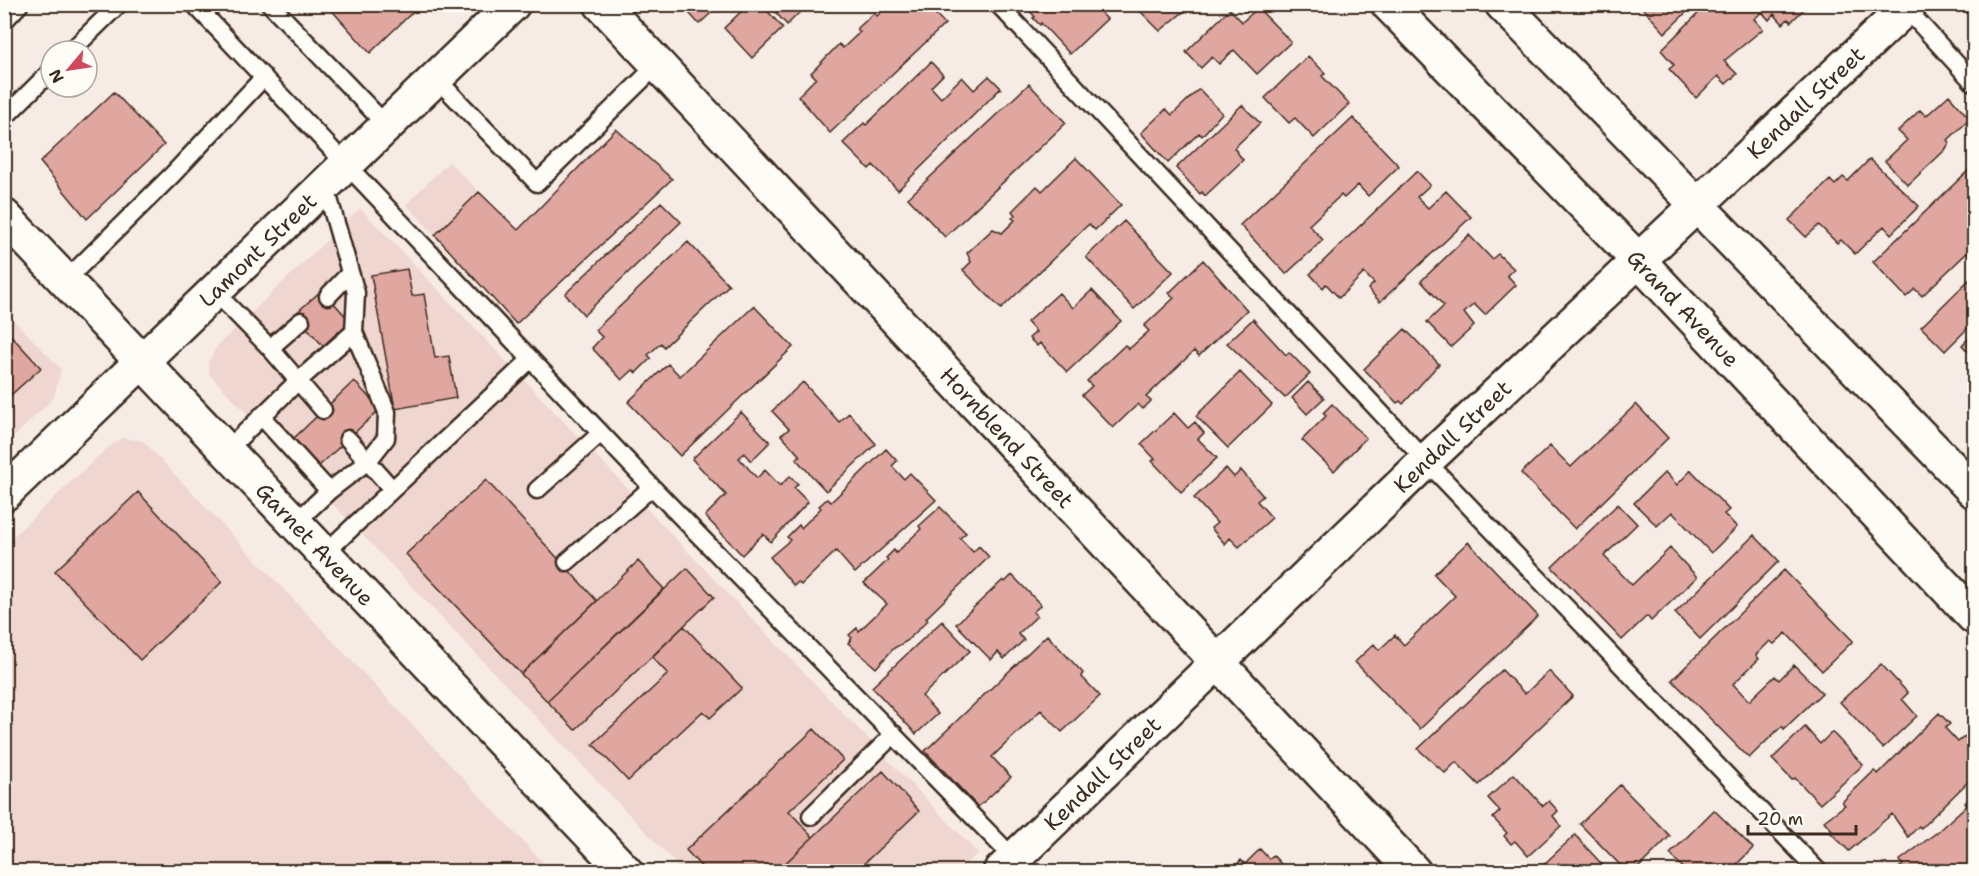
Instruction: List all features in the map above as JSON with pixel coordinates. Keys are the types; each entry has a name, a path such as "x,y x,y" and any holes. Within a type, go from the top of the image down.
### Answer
{"street":[{"name":"Lamont Street","path":"4,494 513,4"},
{"name":"Hornblend Street","path":"601,4 1414,872"},
{"name":"Grand Avenue","path":"1388,4 1639,261 1974,617"},
{"path":"1502,4 1974,491"},
{"name":"Kendall Street","path":"1014,867 1216,662 1906,6"},
{"name":"Garnet Avenue","path":"4,216 626,872"}],"lane":[{"path":"4,21 20,4"},
{"path":"83,39 119,4"},
{"path":"194,4 264,78 336,174 531,359 652,487 894,734 1014,867"},
{"path":"270,4 386,125"},
{"path":"998,4 1426,461 1819,872"},
{"path":"1906,6 1974,82"},
{"path":"436,78 537,183 657,65"},
{"path":"66,280 173,174 264,78"},
{"path":"7,115 39,83"},
{"path":"296,522 329,490 368,461 386,438 387,412 354,332 356,293 349,274 336,174"},
{"path":"328,296 349,274"},
{"path":"214,291 270,348 323,410"},
{"path":"270,348 301,321"},
{"path":"227,450 299,380 354,332"},
{"path":"325,554 531,359"},
{"path":"261,416 329,490"},
{"path":"537,490 601,433"},
{"path":"348,439 392,489"},
{"path":"567,562 652,487"},
{"path":"811,816 894,734"}],"shaded area":[{"path":"449,162 479,192 435,235 406,204"},
{"path":"360,208 978,853 957,871 683,871 210,375 208,363 218,345"},
{"path":"5,311 61,369 54,397 5,446"},
{"path":"122,438 143,441 551,871 5,872 5,544 105,450"}],"building":[{"path":"326,4 421,4 370,53"},
{"path":"681,4 721,4 699,24"},
{"path":"749,4 761,4 783,28 752,58 724,28"},
{"path":"768,4 808,4 787,25"},
{"path":"889,4 926,4 945,24 830,133 798,96 816,78 811,73 839,44 843,48 860,32 857,29 874,13 877,16"},
{"path":"1024,4 1098,4 1095,7 1107,19 1070,54 1041,23 1040,25 1033,18 1035,17"},
{"path":"1139,4 1193,4 1160,31 1136,7"},
{"path":"1639,4 1695,4 1665,33"},
{"path":"1708,4 1809,4 1791,22 1788,19 1783,24 1774,14 1769,20 1762,12 1754,19 1763,29 1724,61 1737,74 1726,84 1718,76 1696,98 1669,69 1674,65 1661,50"},
{"path":"1258,8 1291,42 1257,74 1234,50 1219,64 1212,57 1201,68 1186,52 1230,9 1242,22"},
{"path":"1974,50 1974,65 1967,57"},
{"path":"1308,56 1325,73 1322,76 1349,104 1314,138 1295,118 1289,123 1265,98"},
{"path":"931,62 943,75 931,87 941,98 962,77 974,90 989,76 1001,88 898,190 873,165 869,169 843,143 864,123 866,125"},
{"path":"1029,84 1066,123 945,237 908,198"},
{"path":"1199,89 1222,113 1202,136 1199,133 1168,163 1141,133 1166,109 1172,115"},
{"path":"114,92 164,145 87,219 40,162"},
{"path":"1949,95 1970,119 1948,140 1950,142 1945,150 1908,185 1885,161 1907,140 1898,131 1920,110 1926,116"},
{"path":"1242,105 1260,123 1234,148 1243,160 1205,196 1202,192 1200,194 1176,168"},
{"path":"1353,118 1399,166 1368,196 1358,185 1344,198 1341,195 1309,225 1323,240 1286,274 1240,225"},
{"path":"616,129 672,179 516,324 435,235 479,192 518,230"},
{"path":"1076,158 1121,205 1095,230 1089,224 1001,309 963,270 971,262 967,253 993,229 1002,233 1015,220 1012,218 1015,215 1012,211 1037,186 1042,191"},
{"path":"1870,159 1919,206 1891,234 1884,226 1855,254 1841,240 1837,243 1819,225 1806,237 1789,220 1830,180 1835,185 1843,177 1848,181"},
{"path":"1974,165 1974,246 1922,296 1915,289 1906,297 1873,262"},
{"path":"1417,171 1430,185 1417,197 1428,208 1446,191 1471,217 1380,302 1368,289 1374,283 1364,273 1339,298 1326,284 1323,288 1310,274"},
{"path":"661,202 681,222 584,315 565,294"},
{"path":"1124,221 1173,272 1134,309 1086,257"},
{"path":"1469,235 1492,259 1498,254 1514,269 1507,275 1516,285 1485,315 1474,304 1464,313 1474,326 1451,347 1427,322 1444,306 1421,281"},
{"path":"688,242 729,285 664,347 661,343 648,355 651,358 636,373 633,370 622,380 592,348 602,337 595,330"},
{"path":"1203,260 1247,310 1199,356 1194,351 1146,397 1151,401 1143,409 1138,404 1113,428 1082,395 1092,386 1087,381 1125,345 1129,349 1149,331 1144,326 1174,298 1169,293"},
{"path":"407,269 412,296 424,294 435,358 449,356 456,398 395,409 371,275"},
{"path":"1974,275 1974,322 1945,351 1921,327"},
{"path":"322,290 350,321 323,346 295,314"},
{"path":"1092,290 1121,321 1067,372 1040,343 1037,346 1029,338 1036,332 1027,322 1059,293 1073,308"},
{"path":"754,306 793,347 680,456 628,402 668,364 680,376"},
{"path":"1253,319 1286,355 1289,352 1310,374 1285,398 1227,343"},
{"path":"4,328 41,368 4,401"},
{"path":"1405,329 1439,364 1403,404 1400,401 1397,403 1364,369"},
{"path":"1974,333 1974,358 1962,345"},
{"path":"1240,372 1272,405 1228,448 1196,416"},
{"path":"354,381 380,409 319,466 293,439"},
{"path":"803,382 839,422 849,413 876,444 826,491 796,459 800,456 781,435 789,429 772,411"},
{"path":"1308,382 1324,398 1307,414 1292,398"},
{"path":"1332,404 1366,438 1334,471 1302,440 1326,416 1323,413"},
{"path":"1636,404 1668,438 1575,529 1521,473 1550,446 1571,467"},
{"path":"741,412 770,442 751,461 744,453 739,458 757,478 765,470 780,486 790,476 798,484 794,488 808,502 771,542 763,534 742,555 705,516 726,495 692,459"},
{"path":"1174,413 1188,428 1195,422 1204,433 1198,439 1217,458 1181,492 1152,461 1155,459 1141,444"},
{"path":"886,449 897,461 892,466 904,479 910,473 936,500 855,573 836,551 801,585 798,582 794,586 770,557 790,540 787,537 799,525 801,528 821,508 819,506 827,499 831,502"},
{"path":"1226,468 1234,477 1241,470 1263,496 1257,501 1272,518 1239,547 1230,538 1225,544 1211,528 1217,523 1194,498"},
{"path":"1691,470 1729,510 1724,514 1737,527 1711,553 1672,512 1657,526 1634,503 1665,472 1677,485"},
{"path":"486,480 597,601 521,674 406,554"},
{"path":"138,492 222,582 140,660 55,571"},
{"path":"1618,504 1637,524 1604,556 1632,585 1670,548 1697,577 1651,621 1647,616 1622,640 1552,567"},
{"path":"940,507 966,533 960,538 973,552 979,546 989,557 926,618 928,620 907,641 894,648 876,668 848,643 852,638 849,635 857,628 859,631 887,604 864,583 888,560 886,558 894,550 896,553 921,529 919,526"},
{"path":"1754,535 1779,561 1700,639 1675,613"},
{"path":"1468,542 1538,616 1420,729 1355,662 1374,644 1379,650 1395,635 1404,645 1455,596 1434,574"},
{"path":"638,561 664,589 547,701 521,674"},
{"path":"687,568 714,597 575,730 547,701"},
{"path":"1784,570 1853,641 1822,671 1786,633 1774,644 1770,641 1756,655 1759,659 1733,684 1749,701 1775,676 1779,680 1794,665 1822,693 1784,729 1782,726 1749,758 1672,680"},
{"path":"1012,575 1041,605 1033,612 1037,616 1018,634 1024,640 1004,659 998,652 991,660 956,624 1003,580 1005,582"},
{"path":"942,621 970,651 922,696 938,714 916,734 872,687"},
{"path":"684,626 742,688 710,718 703,711 628,781 593,744 668,674 652,657"},
{"path":"1047,635 1083,673 1081,676 1100,696 1062,732 1041,710 992,757 1011,777 978,807 925,751"},
{"path":"1881,664 1908,693 1902,699 1917,716 1883,748 1840,702"},
{"path":"1502,670 1525,694 1549,671 1573,696 1479,785 1456,762 1445,773 1418,749"},
{"path":"1939,713 1950,724 1945,728 1958,742 1965,736 1974,746 1974,776 1921,828 1919,826 1908,837 1892,814 1849,851 1830,832 1832,830 1824,821 1845,805 1842,802 1874,771 1878,774"},
{"path":"1805,727 1820,744 1832,732 1863,765 1820,804 1795,778 1792,780 1772,759"},
{"path":"814,729 843,760 789,811 813,837 776,872 706,872 686,850"},
{"path":"883,771 919,811 855,872 776,872"},
{"path":"1514,774 1543,806 1549,801 1558,811 1553,816 1561,826 1528,856 1515,841 1511,844 1504,836 1507,833 1493,818 1500,811 1488,798"},
{"path":"1620,785 1670,836 1634,872 1627,872 1580,824"},
{"path":"1974,794 1974,872 1893,872 1903,865 1899,861 1936,833 1967,805 1965,803"},
{"path":"1714,810 1753,848 1729,872 1687,872 1670,854"},
{"path":"1575,835 1609,872 1549,872 1543,865"},
{"path":"1260,849 1269,859 1273,855 1288,872 1229,872 1241,860 1245,864"},
{"path":"167,867 198,870 199,872 162,872"}]}
